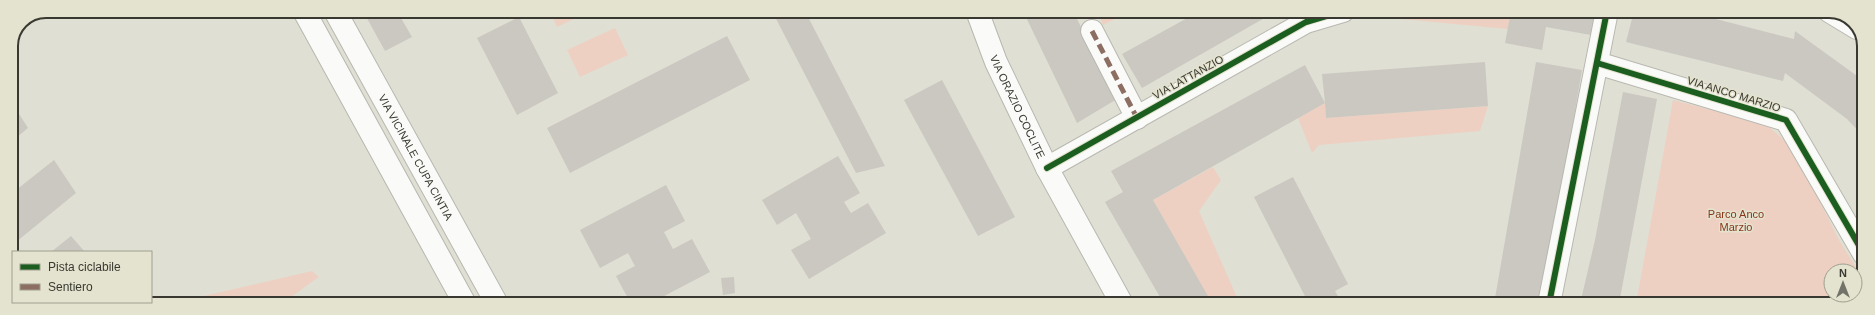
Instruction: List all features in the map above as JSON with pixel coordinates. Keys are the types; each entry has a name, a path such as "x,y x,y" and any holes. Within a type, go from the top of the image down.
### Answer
{"street":[{"path":"308,18 461,297"},
{"name":"VIA VICINALE CUPA CINTIA","path":"339,18 493,297"},
{"name":"VIA ORAZIO COCLITE","path":"980,18 996,62 1047,168 1118,297"},
{"name":"VIA LATTANZIO","path":"1047,168 1306,22 1319,18"},
{"path":"1550,297 1607,18"},
{"path":"1092,31 1137,118"},
{"name":"VIA ANCO MARZIO","path":"1597,63 1786,120 1857,242"}],"green space":[{"path":"553,18 576,18 557,27"},
{"path":"1100,18 1116,18 1103,25"},
{"path":"1390,18 1510,18 1508,29"},
{"path":"615,28 628,55 580,77 567,50"},
{"name":"Parco Anco Marzio","path":"1673,100 1766,124 1793,148 1839,240 1853,263 1823,263 1823,297 1637,297"},
{"path":"1325,103 1326,118 1488,106 1480,131 1319,145 1312,153 1298,118"},
{"path":"1213,167 1221,180 1199,211 1237,297 1208,297 1153,200"},
{"path":"312,271 319,277 291,297 199,297"}],"building":[{"path":"367,18 401,18 412,37 385,51"},
{"path":"520,18 558,93 517,115 477,38"},
{"path":"776,18 809,18 885,166 856,173"},
{"path":"1026,18 1076,18 1117,99 1077,123"},
{"path":"1187,18 1265,18 1142,88 1122,54"},
{"path":"1510,18 1595,18 1591,35 1546,27 1542,50 1505,43"},
{"path":"1632,18 1712,18 1794,39 1795,31 1857,76 1857,130 1847,119 1785,73 1783,81 1626,42"},
{"path":"727,36 750,80 570,173 547,128"},
{"path":"1485,62 1488,106 1326,118 1322,74"},
{"path":"1536,62 1582,70 1543,297 1495,297"},
{"path":"1305,65 1325,103 1153,200 1209,297 1160,297 1105,202 1123,192 1111,171"},
{"path":"942,80 1015,217 978,236 904,100"},
{"path":"1623,92 1657,99 1620,297 1582,297 1595,240"},
{"path":"18,112 28,128 18,136"},
{"path":"838,156 860,193 844,202 851,213 868,203 886,233 809,279 791,250 811,239 796,213 777,225 762,200"},
{"path":"54,160 76,193 18,240 18,188"},
{"path":"1293,177 1348,284 1335,291 1338,297 1305,297 1254,197"},
{"path":"666,185 685,221 664,232 673,249 692,239 710,272 662,297 627,297 616,276 635,266 628,253 600,268 580,230"},
{"path":"71,236 84,251 52,251"},
{"path":"734,277 735,293 723,295 721,278"}],"marked path":[{"path":"1092,31 1137,118"}],"cycle path":[{"path":"1047,168 1306,22 1319,18"},
{"path":"1550,297 1606,18"},
{"path":"1597,63 1786,120 1857,242"}]}
